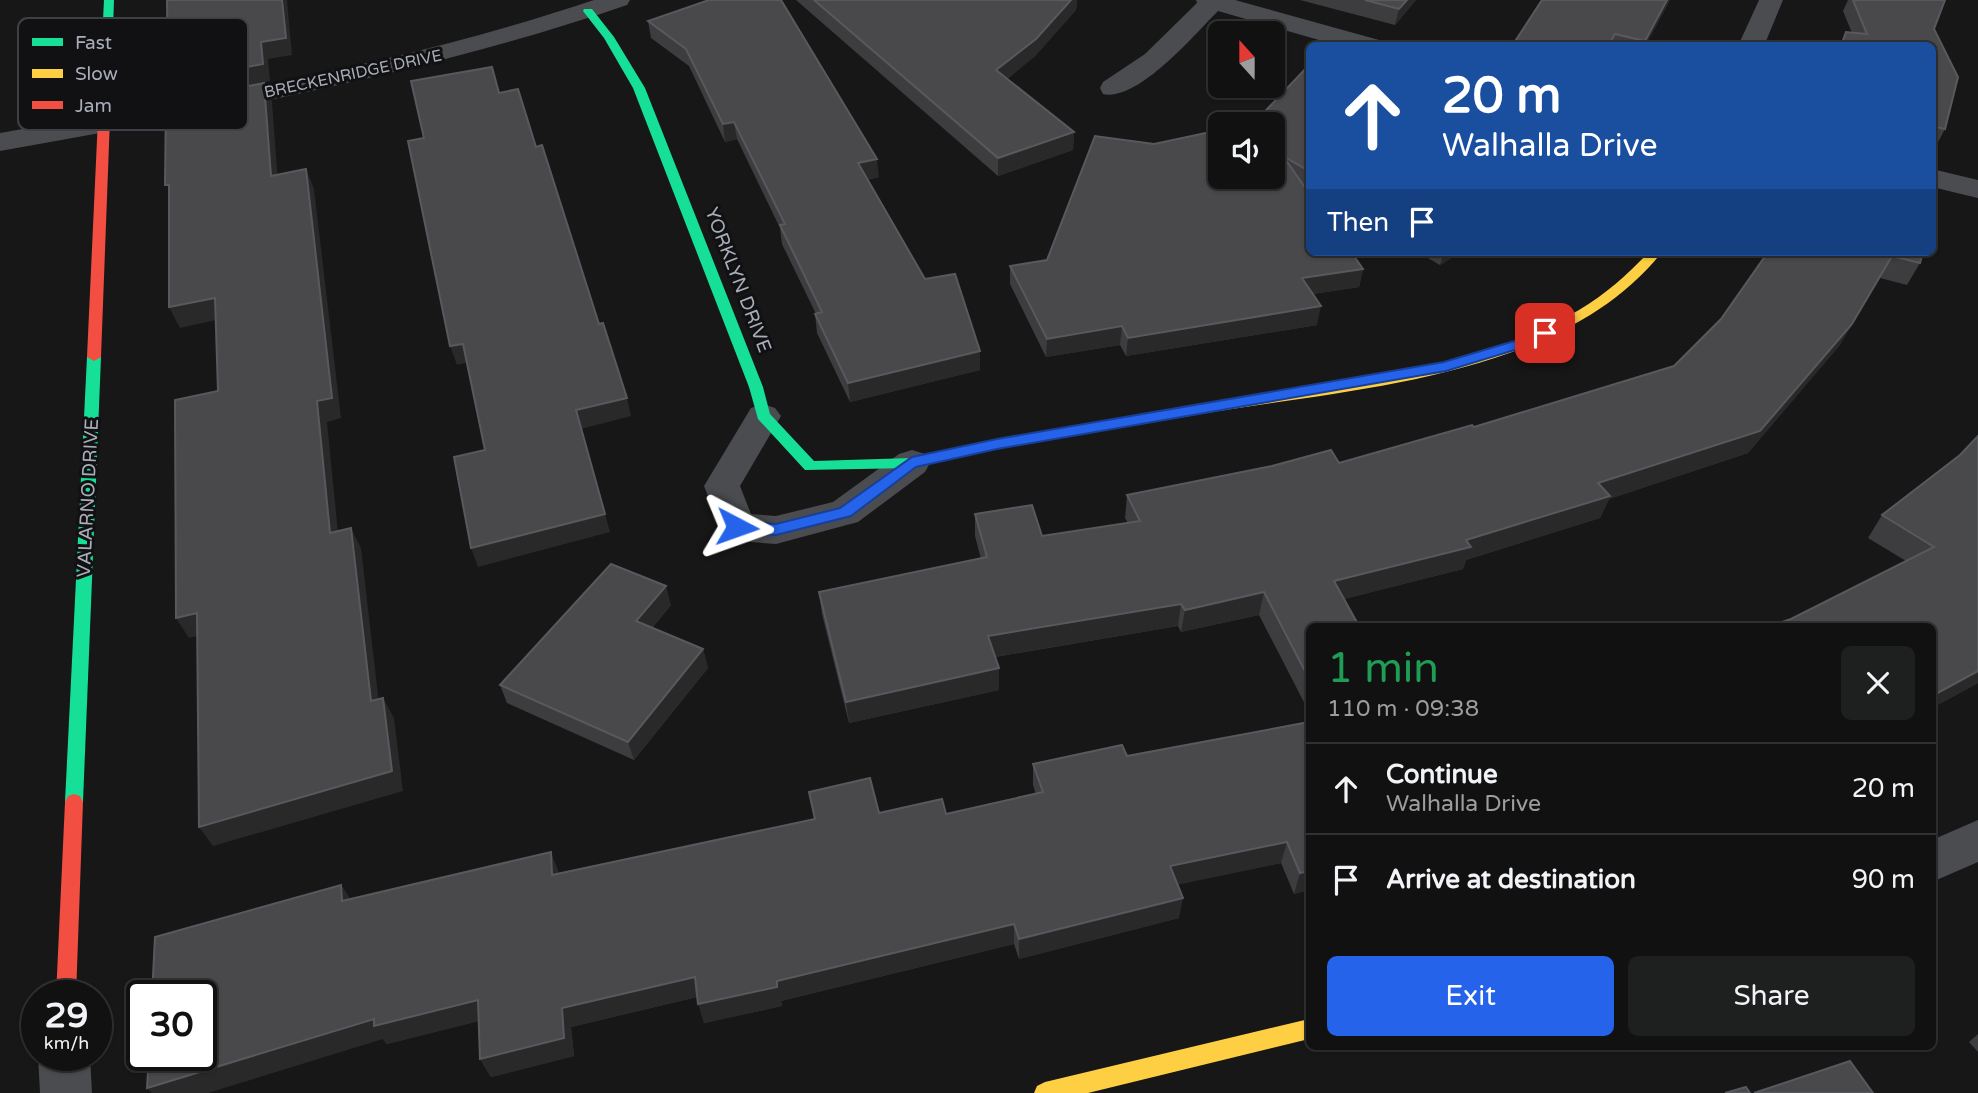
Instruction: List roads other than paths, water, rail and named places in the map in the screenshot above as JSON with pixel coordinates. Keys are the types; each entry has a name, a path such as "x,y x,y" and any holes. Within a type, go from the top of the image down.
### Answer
{"street":[{"name":"VALARNO DRIVE","path":"108,18 109,0"},
{"name":"BRECKENRIDGE DRIVE","path":"248,96 446,54 618,0"},
{"path":"1113,88 1154,60 1211,0 1356,42"},
{"path":"1753,42 1771,0"},
{"name":"YORKLYN DRIVE","path":"588,11 609,37 639,88 757,387 763,416"},
{"name":"BRECKENRIDGE DRIVE","path":"0,142 66,130"},
{"name":"VALARNO DRIVE","path":"67,980 105,130"},
{"path":"1936,179 1978,189"},
{"path":"912,463 845,512 776,530 737,527 722,486 763,416 810,466 912,463 997,444 1446,367 1526,342 1583,313 1626,283 1653,256"},
{"path":"1936,860 1978,840"},
{"path":"1045,1093 1306,1030"},
{"path":"64,1071 65,1093"}]}
